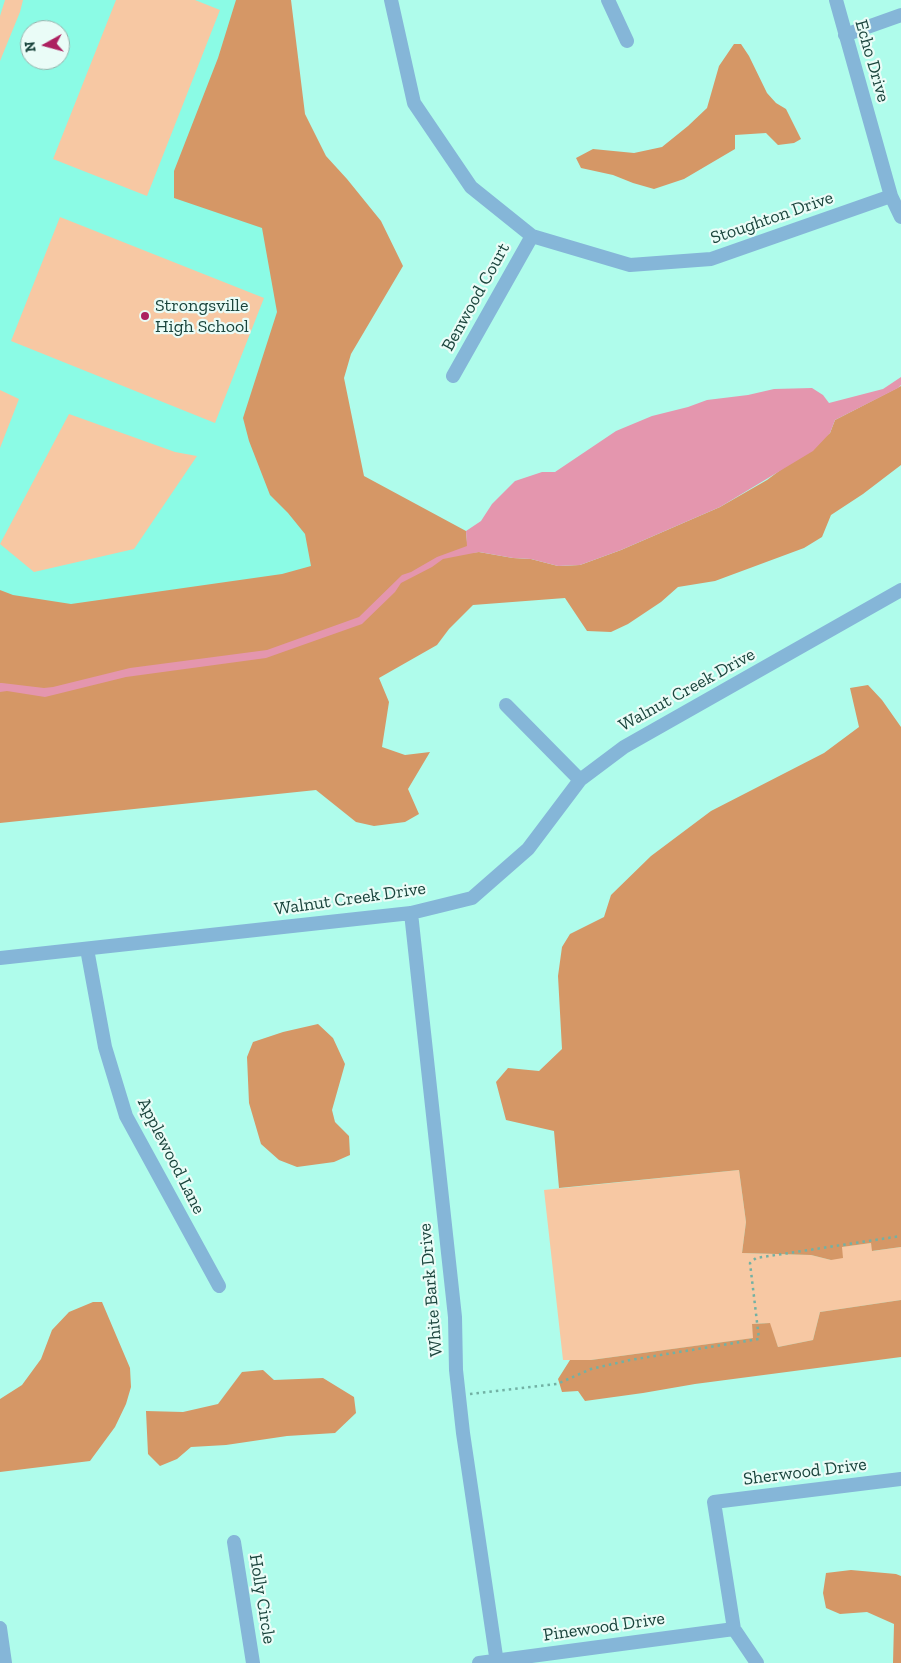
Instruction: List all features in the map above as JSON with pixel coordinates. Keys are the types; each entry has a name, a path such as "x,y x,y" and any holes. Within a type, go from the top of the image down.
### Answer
{"street":[{"name":"Stoughton Drive","path":"391,0 414,103 471,187 532,236 630,265 711,259 890,196"},
{"path":"608,0 627,41"},
{"name":"Echo Drive","path":"836,0 890,196 901,217"},
{"path":"845,35 901,15"},
{"name":"Benwood Court","path":"453,376 532,236"},
{"name":"Walnut Creek Drive","path":"0,958 411,913 472,898 528,849 580,780 624,747 901,590"},
{"path":"506,705 580,780"},
{"name":"White Bark Drive","path":"411,913 455,1317 456,1370 462,1433 497,1662"},
{"name":"Applewood Lane","path":"87,949 105,1048 126,1116 219,1286"},
{"name":"Sherwood Drive","path":"734,1628 714,1502 901,1479"},
{"name":"Holly Circle","path":"234,1542 253,1663"},
{"path":"0,1628 5,1663"},
{"path":"734,1628 757,1663"},
{"name":"Pinewood Drive","path":"480,1663 734,1628"}],"path":[{"path":"459,1395 557,1384 591,1369 630,1360 759,1339 750,1263 756,1258 901,1236"}],"shaded area":[{"name":"Strongsville High School","path":"0,0 247,0 339,679 0,713"},
{"path":"5,0 23,0 0,61 0,16"},
{"path":"116,0 195,0 220,10 147,196 53,159"},
{"path":"236,0 291,0 305,114 326,156 381,221 403,266 351,354 344,378 364,476 466,531 468,553 479,552 531,559 558,566 580,565 621,550 720,507 767,480 830,433 835,420 901,386 901,465 863,494 831,515 822,537 804,548 715,581 678,587 661,602 628,624 611,632 587,631 565,598 473,605 449,629 437,645 379,678 389,702 382,747 405,755 430,752 408,789 419,814 405,822 374,826 356,822 316,790 0,823 0,590 13,595 71,604 282,574 311,566 305,534 270,495 249,441 243,418 277,312 262,228 174,198 174,171 218,58"},
{"path":"734,44 741,44 767,93 776,103 786,109 801,139 794,143 778,145 766,133 735,135 735,149 684,179 654,189 613,175 581,168 576,158 593,149 634,153 662,147 688,126 707,108 719,66"},
{"path":"60,217 264,298 215,423 11,341"},
{"path":"901,377 901,385 898,388 835,420 830,433 813,451 720,507 621,550 580,565 558,566 531,559 479,552 443,559 401,583 395,592 362,624 266,658 126,677 45,697 7,691 0,692 0,683 44,688 53,687 130,668 267,650 359,617 402,575 437,557 467,546 466,531 481,521 492,504 515,481 542,472 555,472 616,431 652,416 707,400 748,395 774,389 812,388 823,395 829,403 883,389"},
{"path":"0,390 19,399 0,448"},
{"path":"69,414 175,452 197,456 134,549 34,572 0,544"},
{"path":"868,685 882,700 901,727 901,1247 872,1251 871,1243 842,1247 843,1258 831,1260 811,1255 742,1253 746,1222 739,1170 559,1188 554,1131 506,1120 496,1082 508,1068 539,1071 562,1049 558,976 562,947 570,934 604,917 611,895 651,856 711,811 824,753 859,727 850,688"},
{"path":"318,1024 333,1038 345,1064 332,1110 335,1122 349,1136 350,1155 334,1162 297,1167 279,1160 261,1144 249,1103 247,1057 253,1042 283,1032"},
{"path":"739,1170 746,1222 742,1253 811,1255 831,1260 841,1247 871,1243 873,1251 901,1247 901,1300 820,1312 813,1340 778,1347 769,1323 752,1324 754,1338 591,1360 563,1360 544,1190"},
{"path":"901,1300 901,1357 695,1384 585,1401 578,1391 562,1392 558,1379 570,1360 591,1360 753,1338 752,1324 770,1323 778,1347 813,1340 820,1312"},
{"path":"93,1302 102,1302 130,1368 131,1387 126,1404 115,1427 90,1461 0,1472 0,1399 22,1385 41,1359 52,1330 69,1312"},
{"path":"263,1370 274,1380 323,1378 354,1397 356,1413 335,1433 287,1436 226,1445 191,1447 177,1459 160,1466 148,1454 146,1411 183,1412 218,1404 242,1372"},
{"path":"851,1570 901,1576 901,1663 893,1663 894,1624 867,1612 840,1614 826,1608 823,1593 826,1573"}],"place":[{"name":"Strongsville High School","path":"145,316"}]}
